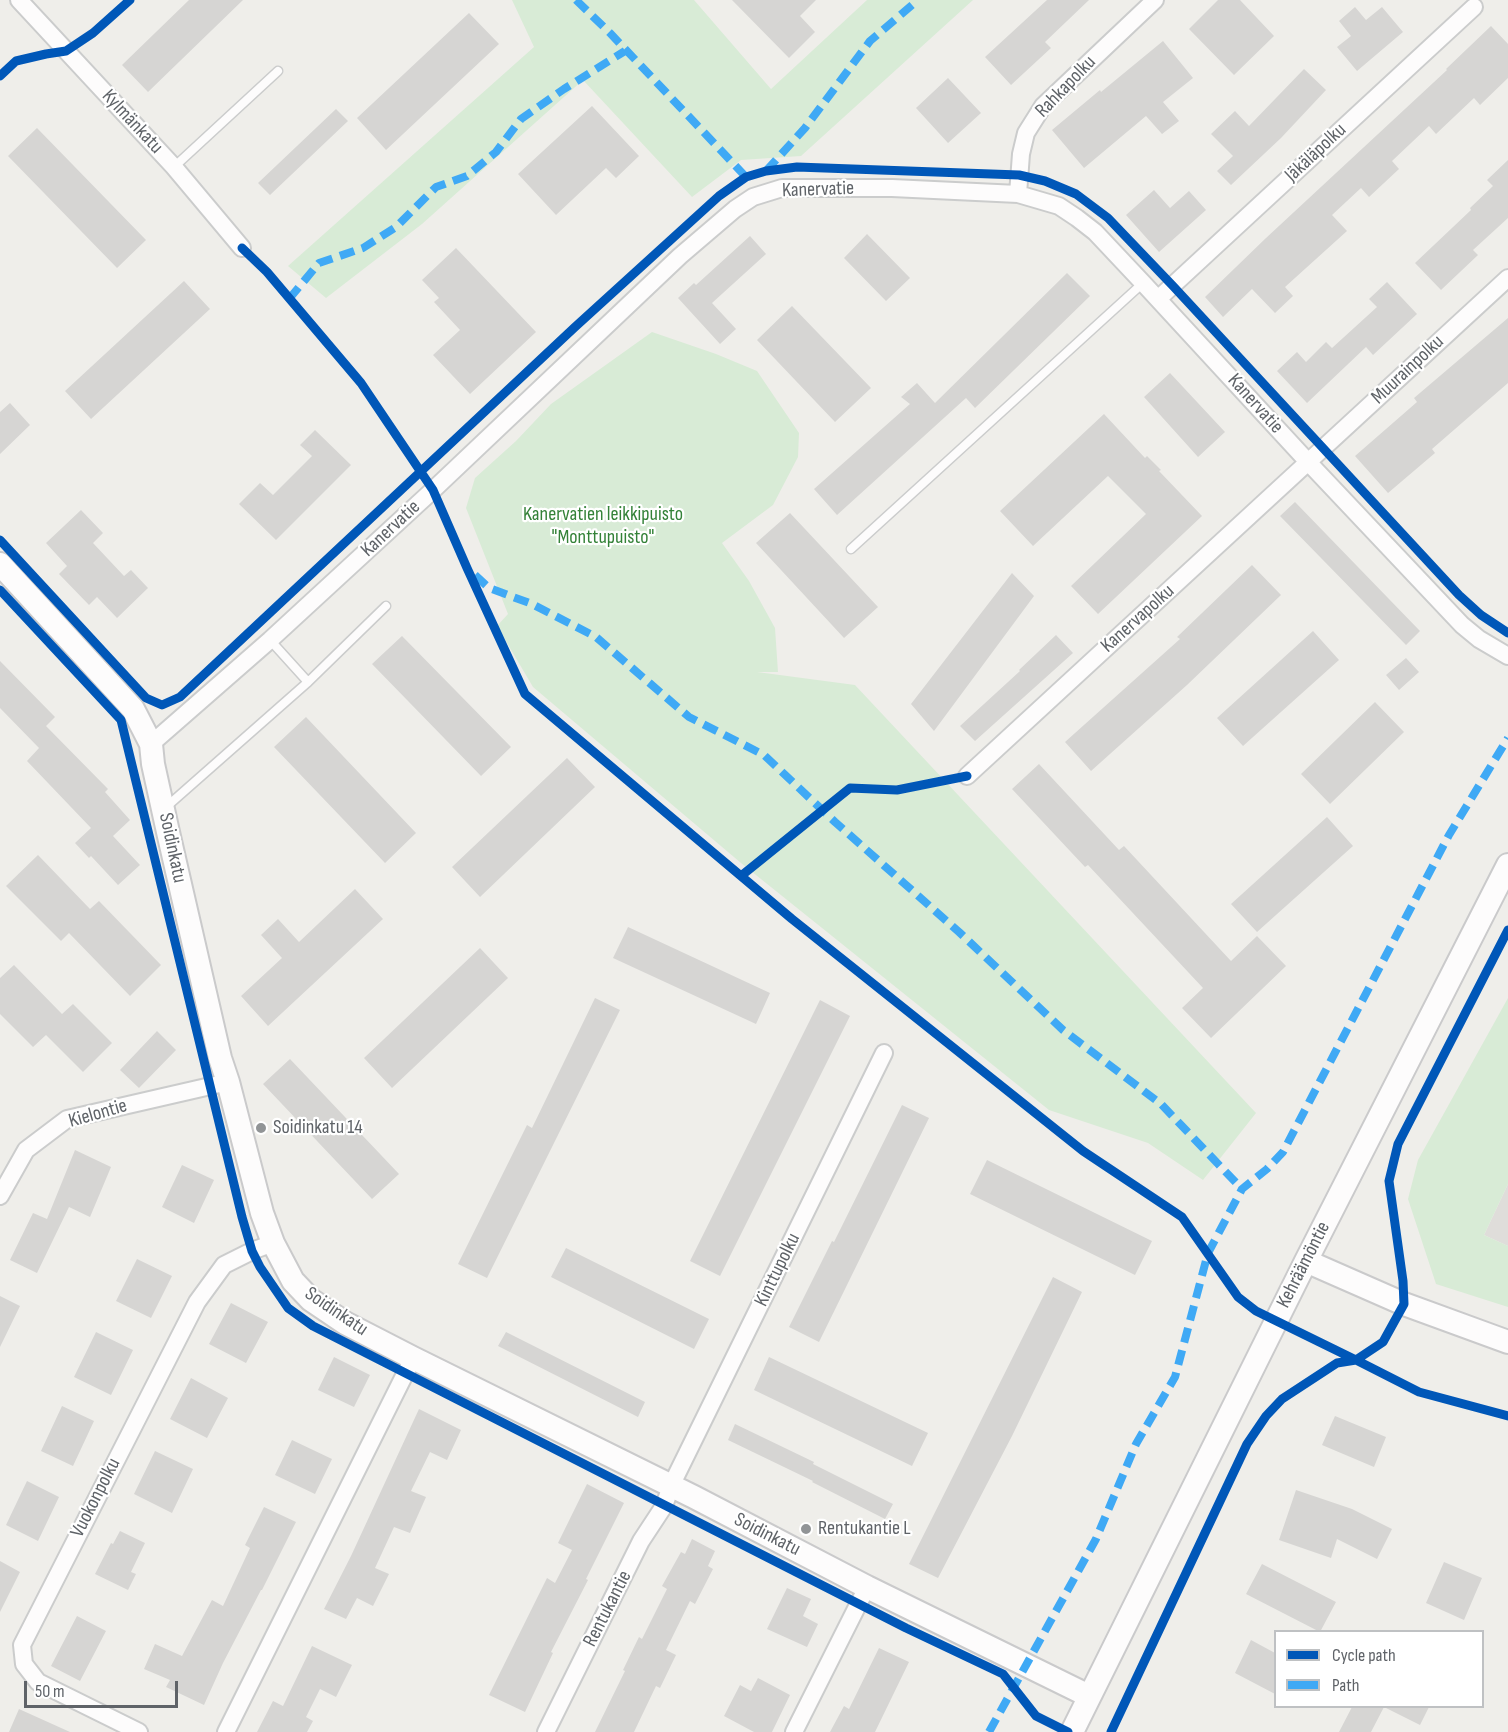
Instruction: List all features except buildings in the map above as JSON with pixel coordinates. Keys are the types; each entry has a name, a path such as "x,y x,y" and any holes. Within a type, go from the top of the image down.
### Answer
{"street":[{"name":"Kylmänkatu","path":"19,0 174,167 242,248"},
{"name":"Rahkapolku","path":"1018,194 1020,154 1026,133 1043,106 1155,0"},
{"name":"Jäkäläpolku","path":"1158,299 1474,7"},
{"name":"Kanervatie","path":"151,744 270,640 433,490 681,256 735,209 753,197 782,188 892,188 1018,194 1059,206 1095,232 1462,625 1479,639 1508,656"},
{"name":"Muurainpolku","path":"1309,463 1508,278"},
{"name":"Kanervapolku","path":"967,776 1309,463"},
{"name":"Soidinkatu","path":"0,564 133,709 151,744 163,809 220,1058 262,1213 273,1244 293,1281 311,1300 345,1323 413,1358 1089,1696"},
{"name":"Kehräämöntie","path":"1072,1732 1306,1261 1508,865"},
{"name":"Kinttupolku","path":"671,1486 884,1053"},
{"name":"Kielontie","path":"0,1196 26,1150 67,1119 228,1082"},
{"name":"Vuokonpolku","path":"139,1732 39,1682 24,1664 22,1645 197,1302 224,1265 252,1251 273,1244"},
{"path":"1306,1261 1404,1304 1508,1342"},
{"path":"226,1732 413,1358"},
{"name":"Rentukantie","path":"546,1732 641,1541 664,1506 671,1486"},
{"path":"794,1732 867,1587"}],"lane":[{"path":"174,167 278,70"},
{"path":"851,549 1143,283"},
{"path":"163,809 308,682 386,606"},
{"path":"270,640 308,682"}],"shaded area":[{"path":"1508,1184 1508,1246 1484,1235"}],"green space":[{"path":"512,0 694,0 771,89 867,0 973,0 801,156 741,160 692,197 583,80 422,224 326,298 288,266 534,47"},
{"name":"Kanervatien leikkipuisto \"Monttupuisto\"","path":"652,332 757,371 799,433 798,457 773,505 722,543 749,581 775,628 778,672 757,672 855,685 1256,1113 1203,1180 1148,1143 1049,1110 741,863 533,687 497,626 508,614 466,508 475,478 516,441 551,404"},
{"path":"1508,998 1508,1184 1484,1235 1508,1246 1508,1307 1436,1284 1408,1199 1418,1160"}],"marked path":[{"path":"576,0 746,177"},
{"path":"766,171 805,128 870,41 918,0"},
{"path":"289,299 319,263 363,248 396,227 436,187 467,176 496,152 521,119 625,51"},
{"path":"475,575 489,588 532,604 596,637 689,717 764,755 1063,1030 1161,1104 1242,1189"},
{"path":"989,1732 1096,1539 1136,1444 1175,1377 1208,1253 1242,1189 1267,1169 1283,1152 1449,835 1508,738"}],"cycle path":[{"path":"0,76 16,61 66,51 93,33 130,0"},
{"path":"0,540 146,698 162,705 180,697 575,327 719,196 746,177 766,171 797,167 1019,175 1045,181 1076,194 1108,218 1459,595 1481,615 1508,633"},
{"path":"242,248 267,272 361,383 433,490 525,694 792,919 1083,1151 1182,1217 1238,1297 1256,1311 1419,1392 1508,1416"},
{"path":"0,590 121,720 242,1217 252,1251 260,1267 288,1308 313,1326 906,1628 1003,1674 1036,1716 1068,1732"},
{"path":"741,876 850,788 897,790 967,776"},
{"path":"1111,1732 1247,1444 1266,1416 1282,1399 1337,1363 1356,1360 1383,1342 1404,1304 1389,1181 1398,1144 1508,930"}],"place":[{"name":"Soidinkatu 14","path":"261,1128"},
{"name":"Rentukantie L","path":"806,1529"}]}
